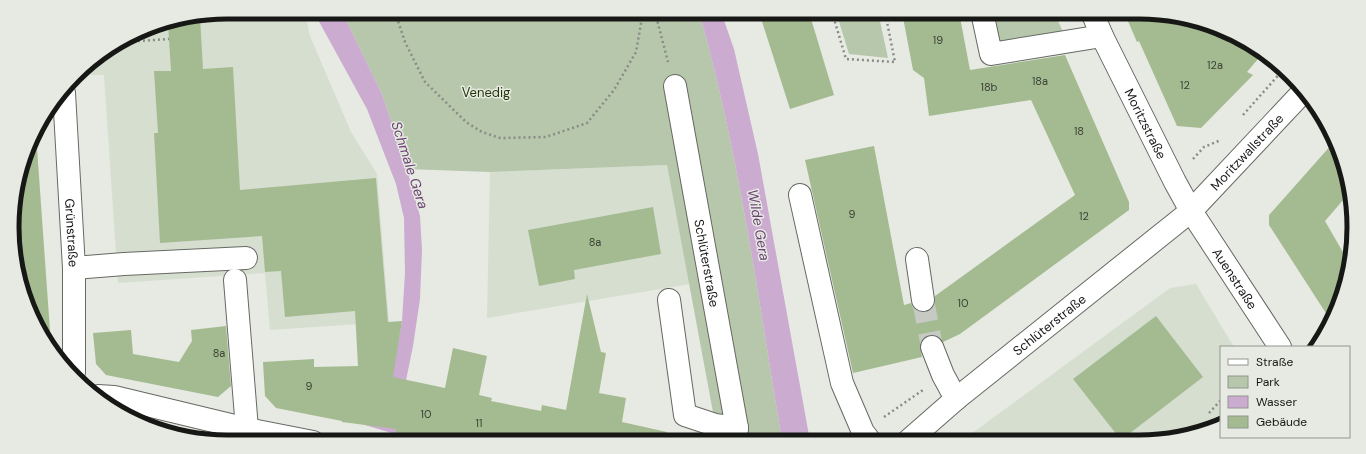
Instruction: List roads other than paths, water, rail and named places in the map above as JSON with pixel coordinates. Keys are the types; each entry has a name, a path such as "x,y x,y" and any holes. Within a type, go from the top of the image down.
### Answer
{"street":[{"path":"984,19 991,54 1102,36"},
{"name":"Moritzstraße","path":"1095,19 1175,182 1191,211"},
{"name":"Schlüterstraße","path":"675,86 736,434"},
{"name":"Moritzwallstraße","path":"1191,211 1300,95"},
{"name":"Grünstraße","path":"64,97 74,268 74,367"},
{"path":"800,195 842,383 867,435"},
{"name":"Schlüterstraße","path":"915,435 956,400 1191,211"},
{"name":"Auenstraße","path":"1191,211 1279,346"},
{"path":"74,268 246,258"},
{"path":"917,259 923,300"},
{"path":"235,280 247,429"},
{"path":"669,300 685,415 736,434"},
{"path":"932,347 943,375 956,400"},
{"path":"106,397 114,397 277,435"}],"water":[{"path":"318,19 345,19 382,94 407,169 420,216 422,250 420,299 413,346 395,434 365,425 386,384 396,355 402,321 405,273 404,218 396,184 367,109"},
{"name":"Wilde Gera","path":"701,19 723,19 734,49 758,154 809,435 781,435 737,171"}],"tunnel":[{"path":"923,300 932,347"}],"park label":[{"name":"Venedig","path":"486,92"}],"water label":[{"name":"Schmale Gera","path":"410,165"}]}
